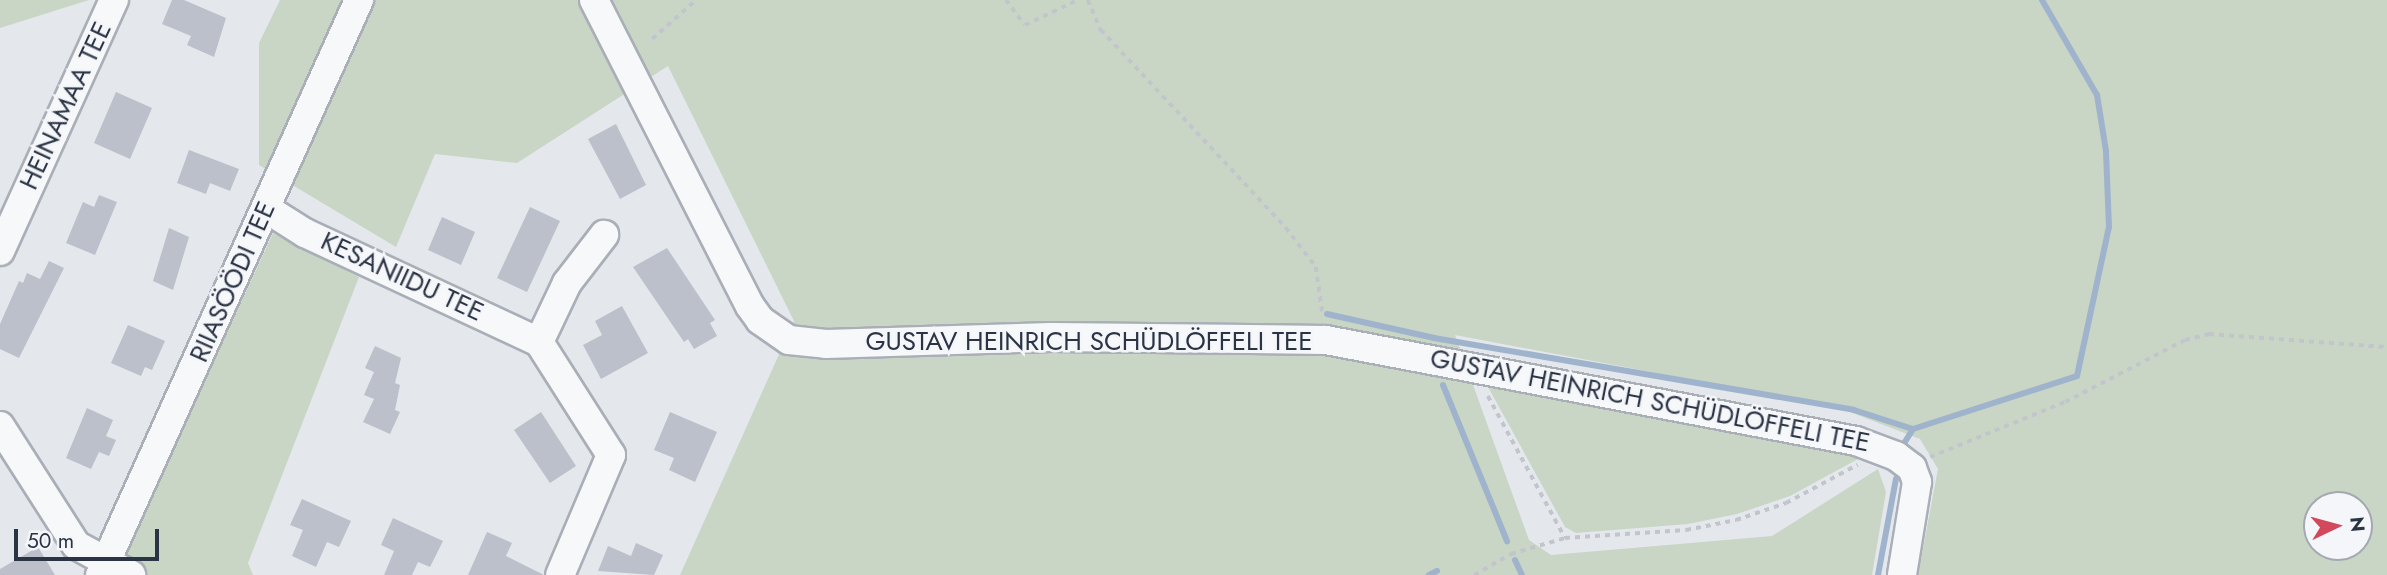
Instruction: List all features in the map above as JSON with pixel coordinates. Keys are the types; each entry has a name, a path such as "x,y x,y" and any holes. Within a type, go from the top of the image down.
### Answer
{"street":[{"name":"HEINAMAA TEE","path":"0,251 114,0"},
{"name":"RIIASÖÖDI TEE","path":"0,426 76,545 112,571 359,0"},
{"name":"GUSTAV HEINRICH SCHÜDLÖFFELI TEE","path":"594,0 750,306 766,326 789,340 825,344 1051,337 1326,340 1471,364 1886,450 1912,468"},
{"name":"KESANIIDU TEE","path":"267,209 306,233 539,342"},
{"path":"560,575 611,455 539,342 568,283 604,235"},
{"path":"1902,575 1918,494 1912,468"}],"path":[{"path":"652,39 696,0"},
{"path":"1006,0 1025,25 1078,0"},
{"path":"1088,0 1101,30 1286,228 1316,267 1326,340"},
{"path":"1912,468 1944,449 2065,402 2185,340 2208,334 2387,347"},
{"path":"1471,364 1565,538"},
{"path":"1474,575 1511,554 1565,538 1686,530 1736,520 1786,503 1886,450"}],"green space":[{"path":"0,0 89,0 0,28"},
{"path":"280,0 2387,0 2387,575 1918,575 1938,469 1920,439 1837,407 1455,335 1529,540 1551,555 1772,536 1878,469 1886,492 1872,575 680,575 794,321 668,66 517,163 435,154 396,247 259,165 259,43"},
{"path":"273,233 359,277 248,563 253,575 116,575"},
{"path":"1482,376 1869,453 1790,496 1737,514 1688,524 1576,533 1565,527"}],"building":[{"path":"172,0 184,0 226,18 214,57 187,45 191,36 162,24"},
{"path":"116,92 152,108 130,159 94,143"},
{"path":"616,124 646,185 620,199 588,139"},
{"path":"189,150 239,169 230,191 210,183 206,194 177,183"},
{"path":"99,195 117,202 95,255 66,243 83,202 94,207"},
{"path":"530,207 560,221 527,292 497,278"},
{"path":"442,217 475,232 461,265 428,250"},
{"path":"169,228 189,237 173,290 153,281"},
{"path":"667,248 715,320 710,323 717,336 694,349 688,339 684,342 633,267"},
{"path":"49,261 64,268 19,358 0,349 0,324 19,281 23,283 27,273 40,279"},
{"path":"622,306 648,353 601,379 583,345 602,335 595,321"},
{"path":"128,325 165,341 152,370 145,367 141,376 111,363"},
{"path":"375,346 401,358 395,383 400,385 395,410 400,412 390,434 363,422 374,399 364,395 374,372 365,368"},
{"path":"87,408 113,420 106,436 116,440 109,456 99,452 91,469 66,458"},
{"path":"541,412 576,466 550,483 514,430"},
{"path":"670,412 717,432 695,482 669,470 674,458 654,450"},
{"path":"302,499 351,521 339,547 327,542 316,567 292,556 303,530 290,525"},
{"path":"393,518 443,541 430,567 418,562 412,575 384,575 394,551 381,545"},
{"path":"487,532 512,543 506,556 544,575 468,575"},
{"path":"636,543 663,555 654,575 598,571 608,546 631,556"},
{"path":"38,547 55,575 0,575 0,569"}],"waterway":[{"path":"1903,445 1913,429 2077,376 2109,227 2106,151 2097,95 2042,0"},
{"path":"1327,314 1434,338 1854,410 1913,429"},
{"path":"1443,385 1507,541"},
{"path":"1878,575 1896,479"},
{"path":"1515,560 1522,575"},
{"path":"1429,575 1437,571"}]}
